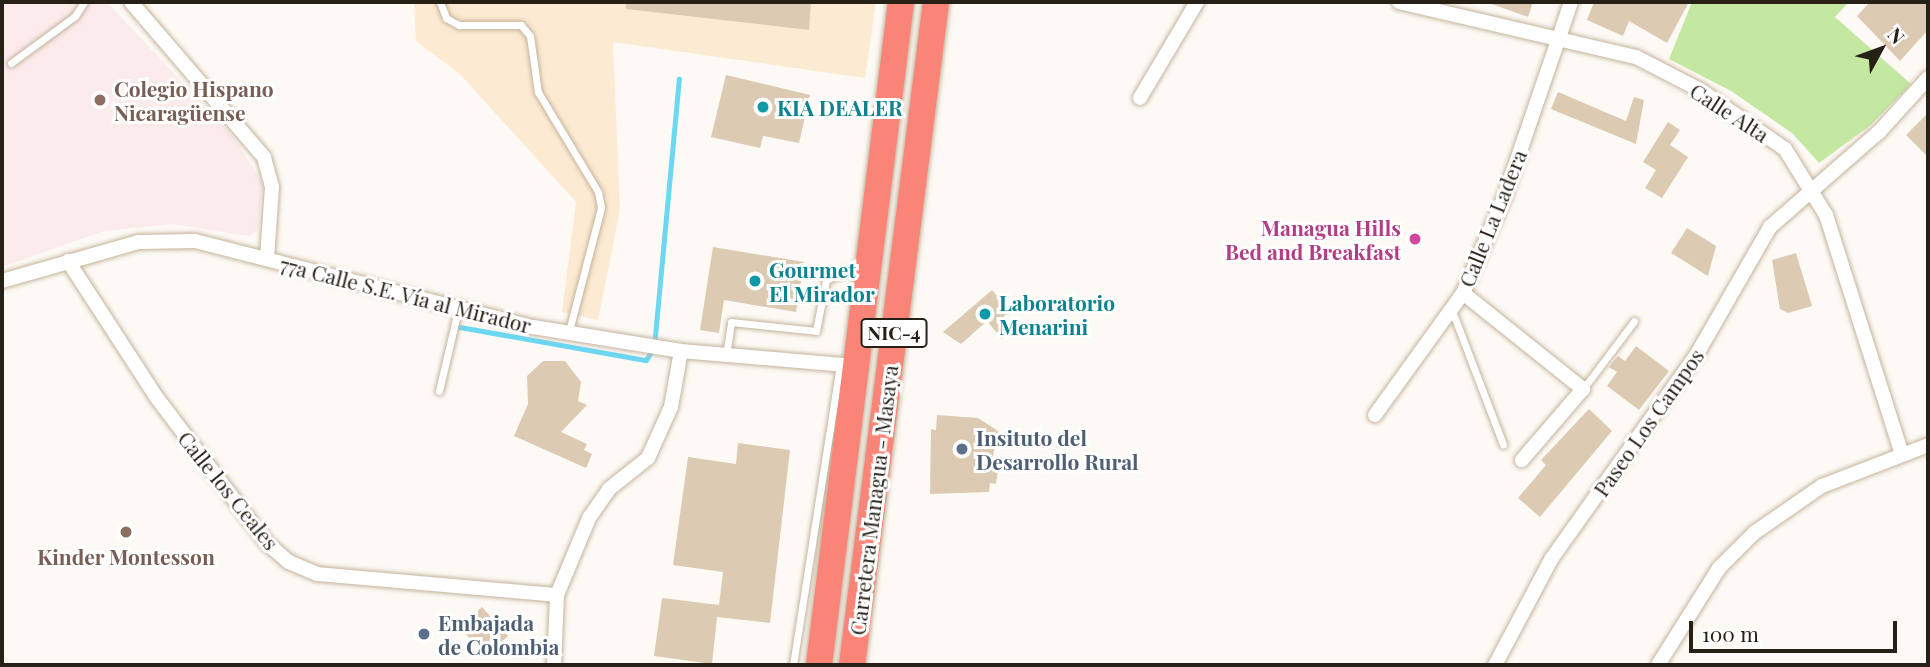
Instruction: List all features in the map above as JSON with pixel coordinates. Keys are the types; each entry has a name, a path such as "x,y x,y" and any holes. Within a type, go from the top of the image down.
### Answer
{"highway":[{"name":"Carretera Managua - Masaya","path":"819,665 848,366 869,261 901,2"},
{"name":"Carretera Managua - Masaya","path":"852,665 936,2"},
{"path":"871,519 858,466 865,390 848,366 869,355 878,298 905,238"}],"street":[{"path":"131,2 264,158 272,187 267,258"},
{"path":"1140,99 1197,2"},
{"name":"Calle Alta","path":"1399,2 1636,57 1700,90 1785,149 1826,215 1902,454"},
{"name":"Calle La Ladera","path":"1375,415 1463,293 1504,198 1571,2"},
{"name":"Paseo Los Campos","path":"1495,665 1552,558 1698,354 1770,228 1811,187 1879,132 1928,78"},
{"name":"77a Calle S.E. Vía al Mirador","path":"2,281 139,242 195,241 458,310 681,351 848,366"},
{"name":"Calle los Ceales","path":"68,261 157,398 268,544 289,562 317,574 557,595"},
{"path":"1463,293 1583,389 1522,460"},
{"path":"554,665 557,595 589,518 609,489 648,458 671,407 681,351"},
{"path":"1658,665 1719,568 1754,533 1822,486 1928,445"}],"lane":[{"path":"11,63 75,16 84,2"},
{"path":"440,2 446,18 459,25 521,25 530,36 538,92 598,192 601,208 569,331"},
{"path":"726,355 731,322 816,331 825,280 869,261"},
{"path":"1450,308 1503,444"},
{"path":"439,391 458,310"},
{"path":"1583,389 1634,321"},
{"path":"793,665 848,366"}],"shaded area":[{"name":"Colegio Hispano Nicaragüense","path":"2,2 108,3 235,139 263,184 257,231 249,236 172,224 104,231 2,267"},
{"path":"414,2 876,2 865,78 613,42 620,209 598,320 562,312 576,202 460,74 416,41"}],"green space":[{"path":"1692,2 1849,2 1835,17 1911,84 1871,125 1819,163 1792,133 1731,91 1669,59"}],"building":[{"path":"626,2 811,2 809,30 626,9"},
{"path":"1486,2 1533,2 1528,17"},
{"path":"1594,2 1689,2 1667,43 1629,21 1623,36 1587,20"},
{"path":"1870,2 1928,2 1928,30 1900,61 1857,16"},
{"name":"KIA DEALER","path":"726,75 810,95 799,143 763,136 760,148 711,137"},
{"path":"1558,92 1626,121 1634,97 1644,100 1636,144 1551,109"},
{"path":"1928,113 1928,157 1906,135"},
{"path":"1668,122 1680,130 1670,145 1688,157 1662,198 1645,188 1656,170 1643,162"},
{"path":"1687,228 1716,246 1708,276 1671,253"},
{"name":"Gourmet El Mirador","path":"713,247 804,262 796,312 724,300 719,333 700,330"},
{"path":"1796,253 1812,306 1788,313 1780,309 1772,260"},
{"name":"Laboratorio Menarini","path":"992,290 1010,311 1003,317 1013,329 1002,339 987,321 961,344 943,332"},
{"path":"1636,346 1669,371 1639,410 1607,386 1617,372 1609,367 1618,356 1625,361"},
{"path":"543,361 565,361 581,382 578,401 587,405 561,432 587,444 584,450 592,454 586,468 514,436 528,404 527,376"},
{"path":"1589,409 1612,431 1540,517 1518,498 1546,465 1541,460"},
{"name":"Insituto del Desarrollo Rural","path":"937,415 978,418 998,431 991,466 998,470 996,484 990,483 989,492 930,494 931,429 936,430"},
{"path":"738,443 790,450 770,623 717,617 712,664 654,656 662,598 719,605 723,572 673,565 688,457 736,464"},
{"path":"482,607 508,636 486,656 460,627"}],"waterway":[{"path":"460,327 646,360 654,347 679,79"}],"place":[{"name":"Colegio Hispano Nicaragüense","path":"100,100"},
{"name":"KIA DEALER","path":"763,107"},
{"name":"Managua Hills Bed and Breakfast","path":"1415,239"},
{"name":"Gourmet El Mirador","path":"755,281"},
{"name":"Laboratorio Menarini","path":"985,314"},
{"name":"Insituto del Desarrollo Rural","path":"962,449"},
{"name":"Kinder Montesson","path":"126,532"},
{"name":"Embajada de Colombia","path":"424,634"}]}
